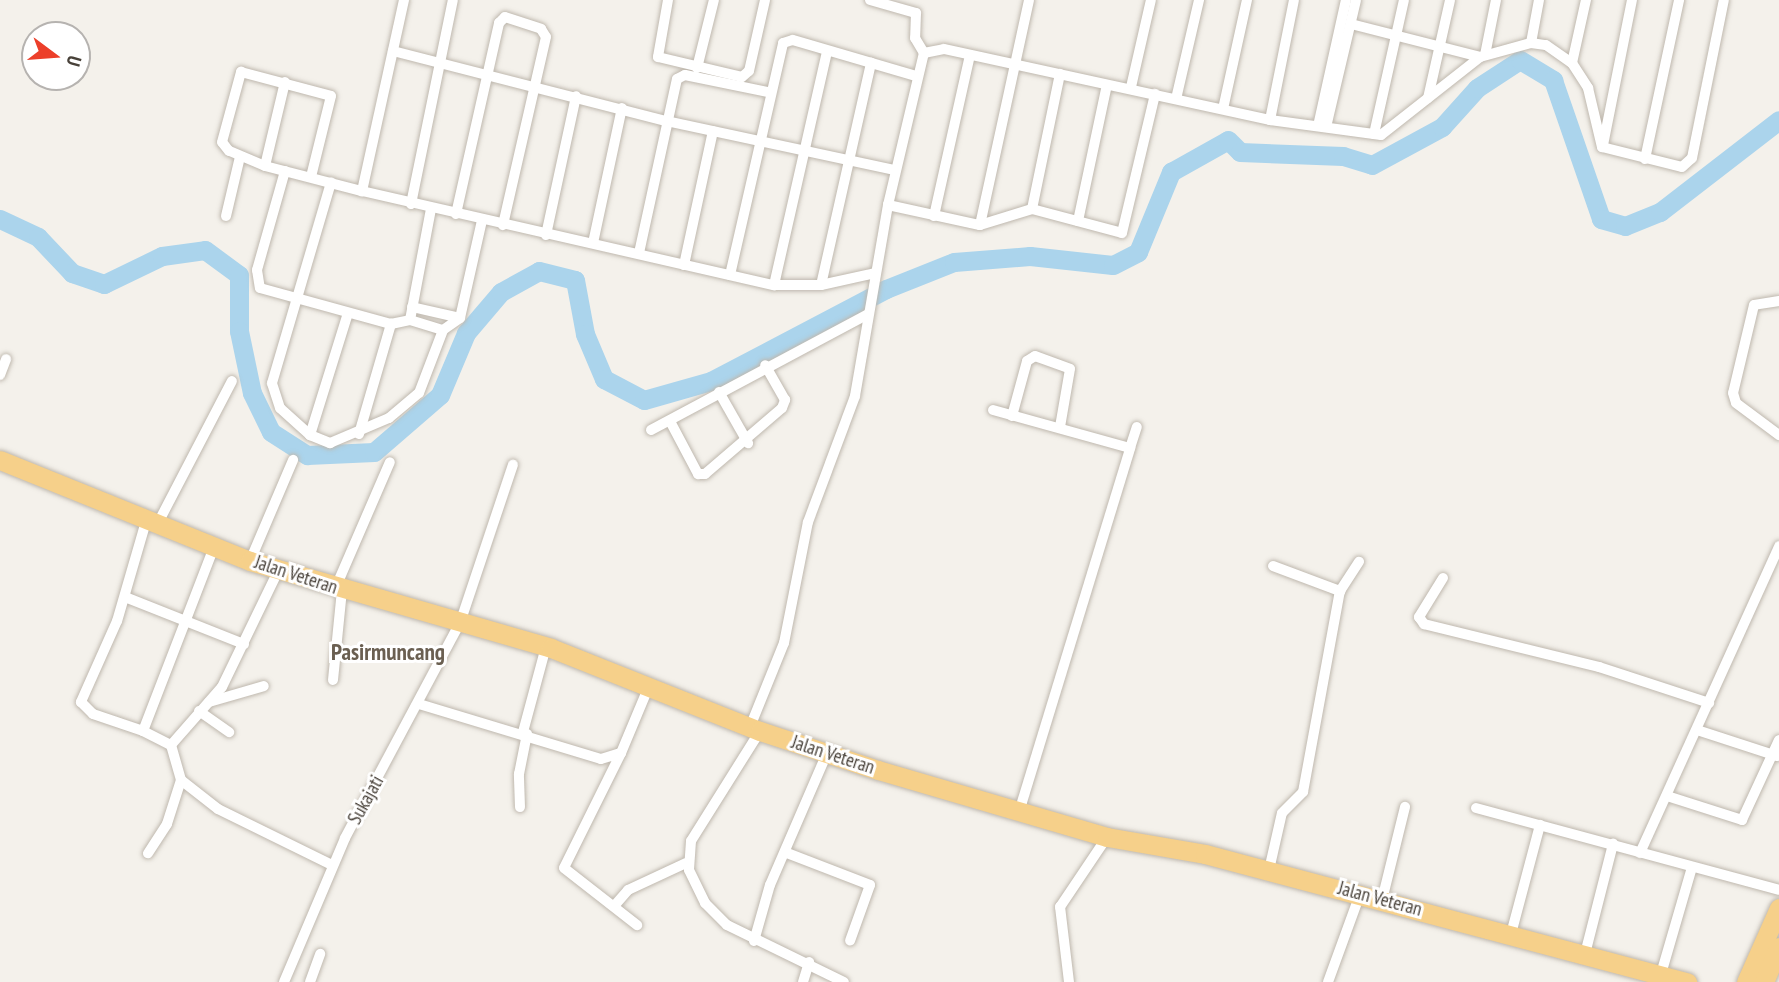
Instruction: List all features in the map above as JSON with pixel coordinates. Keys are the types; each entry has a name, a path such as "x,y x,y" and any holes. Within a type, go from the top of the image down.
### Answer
{"highway":[{"name":"Jalan Veteran","path":"0,460 278,571 545,647 755,729 827,753 1107,837 1269,870 1687,982"},
{"path":"1764,970 1779,908"},
{"path":"1746,982 1764,970 1779,947"}],"street":[{"path":"362,191 404,0"},
{"path":"411,204 453,0"},
{"path":"668,0 658,57 697,68 747,75 765,0"},
{"path":"697,68 715,0"},
{"path":"870,0 916,13 915,38 924,53"},
{"path":"980,225 1029,0"},
{"path":"1131,87 1151,0"},
{"path":"1176,99 1199,0"},
{"path":"1223,109 1247,0"},
{"path":"1270,120 1294,0"},
{"path":"1322,127 1346,0"},
{"path":"1322,127 1356,0"},
{"path":"1374,134 1404,0"},
{"path":"1428,98 1450,0"},
{"path":"1482,56 1496,0"},
{"path":"1531,43 1539,0"},
{"path":"1572,63 1586,0"},
{"path":"1602,147 1633,0"},
{"path":"1645,159 1679,0"},
{"path":"1602,147 1682,167 1691,161 1724,0"},
{"path":"456,214 486,75 505,17 546,33 503,225"},
{"path":"1351,24 1482,56"},
{"path":"730,275 768,92 785,41 916,76"},
{"path":"845,982 809,962 754,941 709,909 686,863 696,831 755,729 784,643 805,533 855,396 895,170 916,76 924,53 936,48 1107,85 1131,87 1270,120 1374,134 1391,130 1482,56 1531,43 1546,46 1572,63 1588,88 1602,147"},
{"path":"393,51 666,121 895,170"},
{"path":"774,285 802,150 827,51"},
{"path":"934,216 970,55"},
{"path":"821,285 871,63"},
{"path":"311,177 331,96 241,72 236,78 222,142 240,157 265,166 431,209 774,285 821,285 874,277"},
{"path":"1032,209 1060,75"},
{"path":"639,253 666,121 680,76 768,92"},
{"path":"265,166 285,82"},
{"path":"1078,221 1107,85"},
{"path":"888,205 980,225 1032,209 1124,231 1155,94"},
{"path":"546,235 576,96"},
{"path":"593,243 622,108"},
{"path":"684,265 713,131"},
{"path":"226,216 240,157"},
{"path":"285,171 256,281 265,291 391,324 410,320 443,330"},
{"path":"331,183 272,383 280,408 310,435 330,443 359,434 389,418 419,393 443,330 460,318 482,220"},
{"path":"410,320 431,209"},
{"path":"1779,301 1754,305 1732,393 1737,403 1779,435"},
{"path":"412,307 460,318"},
{"path":"651,430 671,423 765,365 868,312"},
{"path":"310,435 348,313"},
{"path":"359,434 391,324"},
{"path":"1012,416 1027,361 1035,356 1055,361 1070,369 1060,427"},
{"path":"0,375 6,359"},
{"path":"671,423 699,476 747,443 784,404 765,365"},
{"path":"148,853 167,824 181,780 171,745 143,731 93,714 81,702 153,521 232,382"},
{"path":"719,392 747,443"},
{"path":"993,410 1130,448"},
{"path":"1018,812 1137,427"},
{"path":"250,561 293,460"},
{"path":"333,680 338,590 390,462"},
{"name":"Sukajati","path":"284,982 332,865 460,623 513,465"},
{"path":"1640,853 1774,570 1779,546"},
{"path":"143,731 214,547"},
{"path":"1269,870 1282,813 1303,792 1340,591 1359,562"},
{"path":"1273,566 1340,591"},
{"path":"171,745 199,710 209,702 244,643 278,571"},
{"path":"1443,578 1419,617 1424,624 1599,667 1709,703"},
{"path":"125,597 244,643"},
{"path":"520,807 519,774 525,733 545,647"},
{"path":"209,702 264,686"},
{"path":"637,925 564,866 587,830 649,686"},
{"path":"419,704 525,733 594,758 621,753"},
{"path":"199,710 229,732"},
{"path":"1697,730 1776,755"},
{"path":"1667,796 1742,820 1776,755 1779,740"},
{"path":"754,941 770,885 787,853 827,753"},
{"path":"181,780 219,809 332,865"},
{"path":"1382,900 1405,807"},
{"path":"1476,808 1779,890"},
{"path":"1511,934 1540,825"},
{"path":"1069,982 1060,907 1107,837"},
{"path":"1585,954 1614,844"},
{"path":"787,853 870,885 850,941"},
{"path":"615,905 628,890 686,863"},
{"path":"1661,974 1692,867"},
{"path":"1328,982 1360,894"},
{"path":"310,982 320,954"},
{"path":"803,982 809,962"}],"waterway":[{"path":"0,219 38,237 72,273 104,284 162,256 205,250 239,275 239,331 252,393 271,432 307,455 374,452 440,395 466,333 501,292 539,271 575,280 585,334 604,379 644,400 711,381 886,289 954,262 1030,256 1113,265 1138,252 1171,172 1228,140 1240,152 1343,156 1372,165 1442,127 1477,88 1520,60 1553,80 1601,219 1625,226 1660,212 1779,120"}],"district":[{"name":"Pasirmuncang","path":"388,652"}]}
